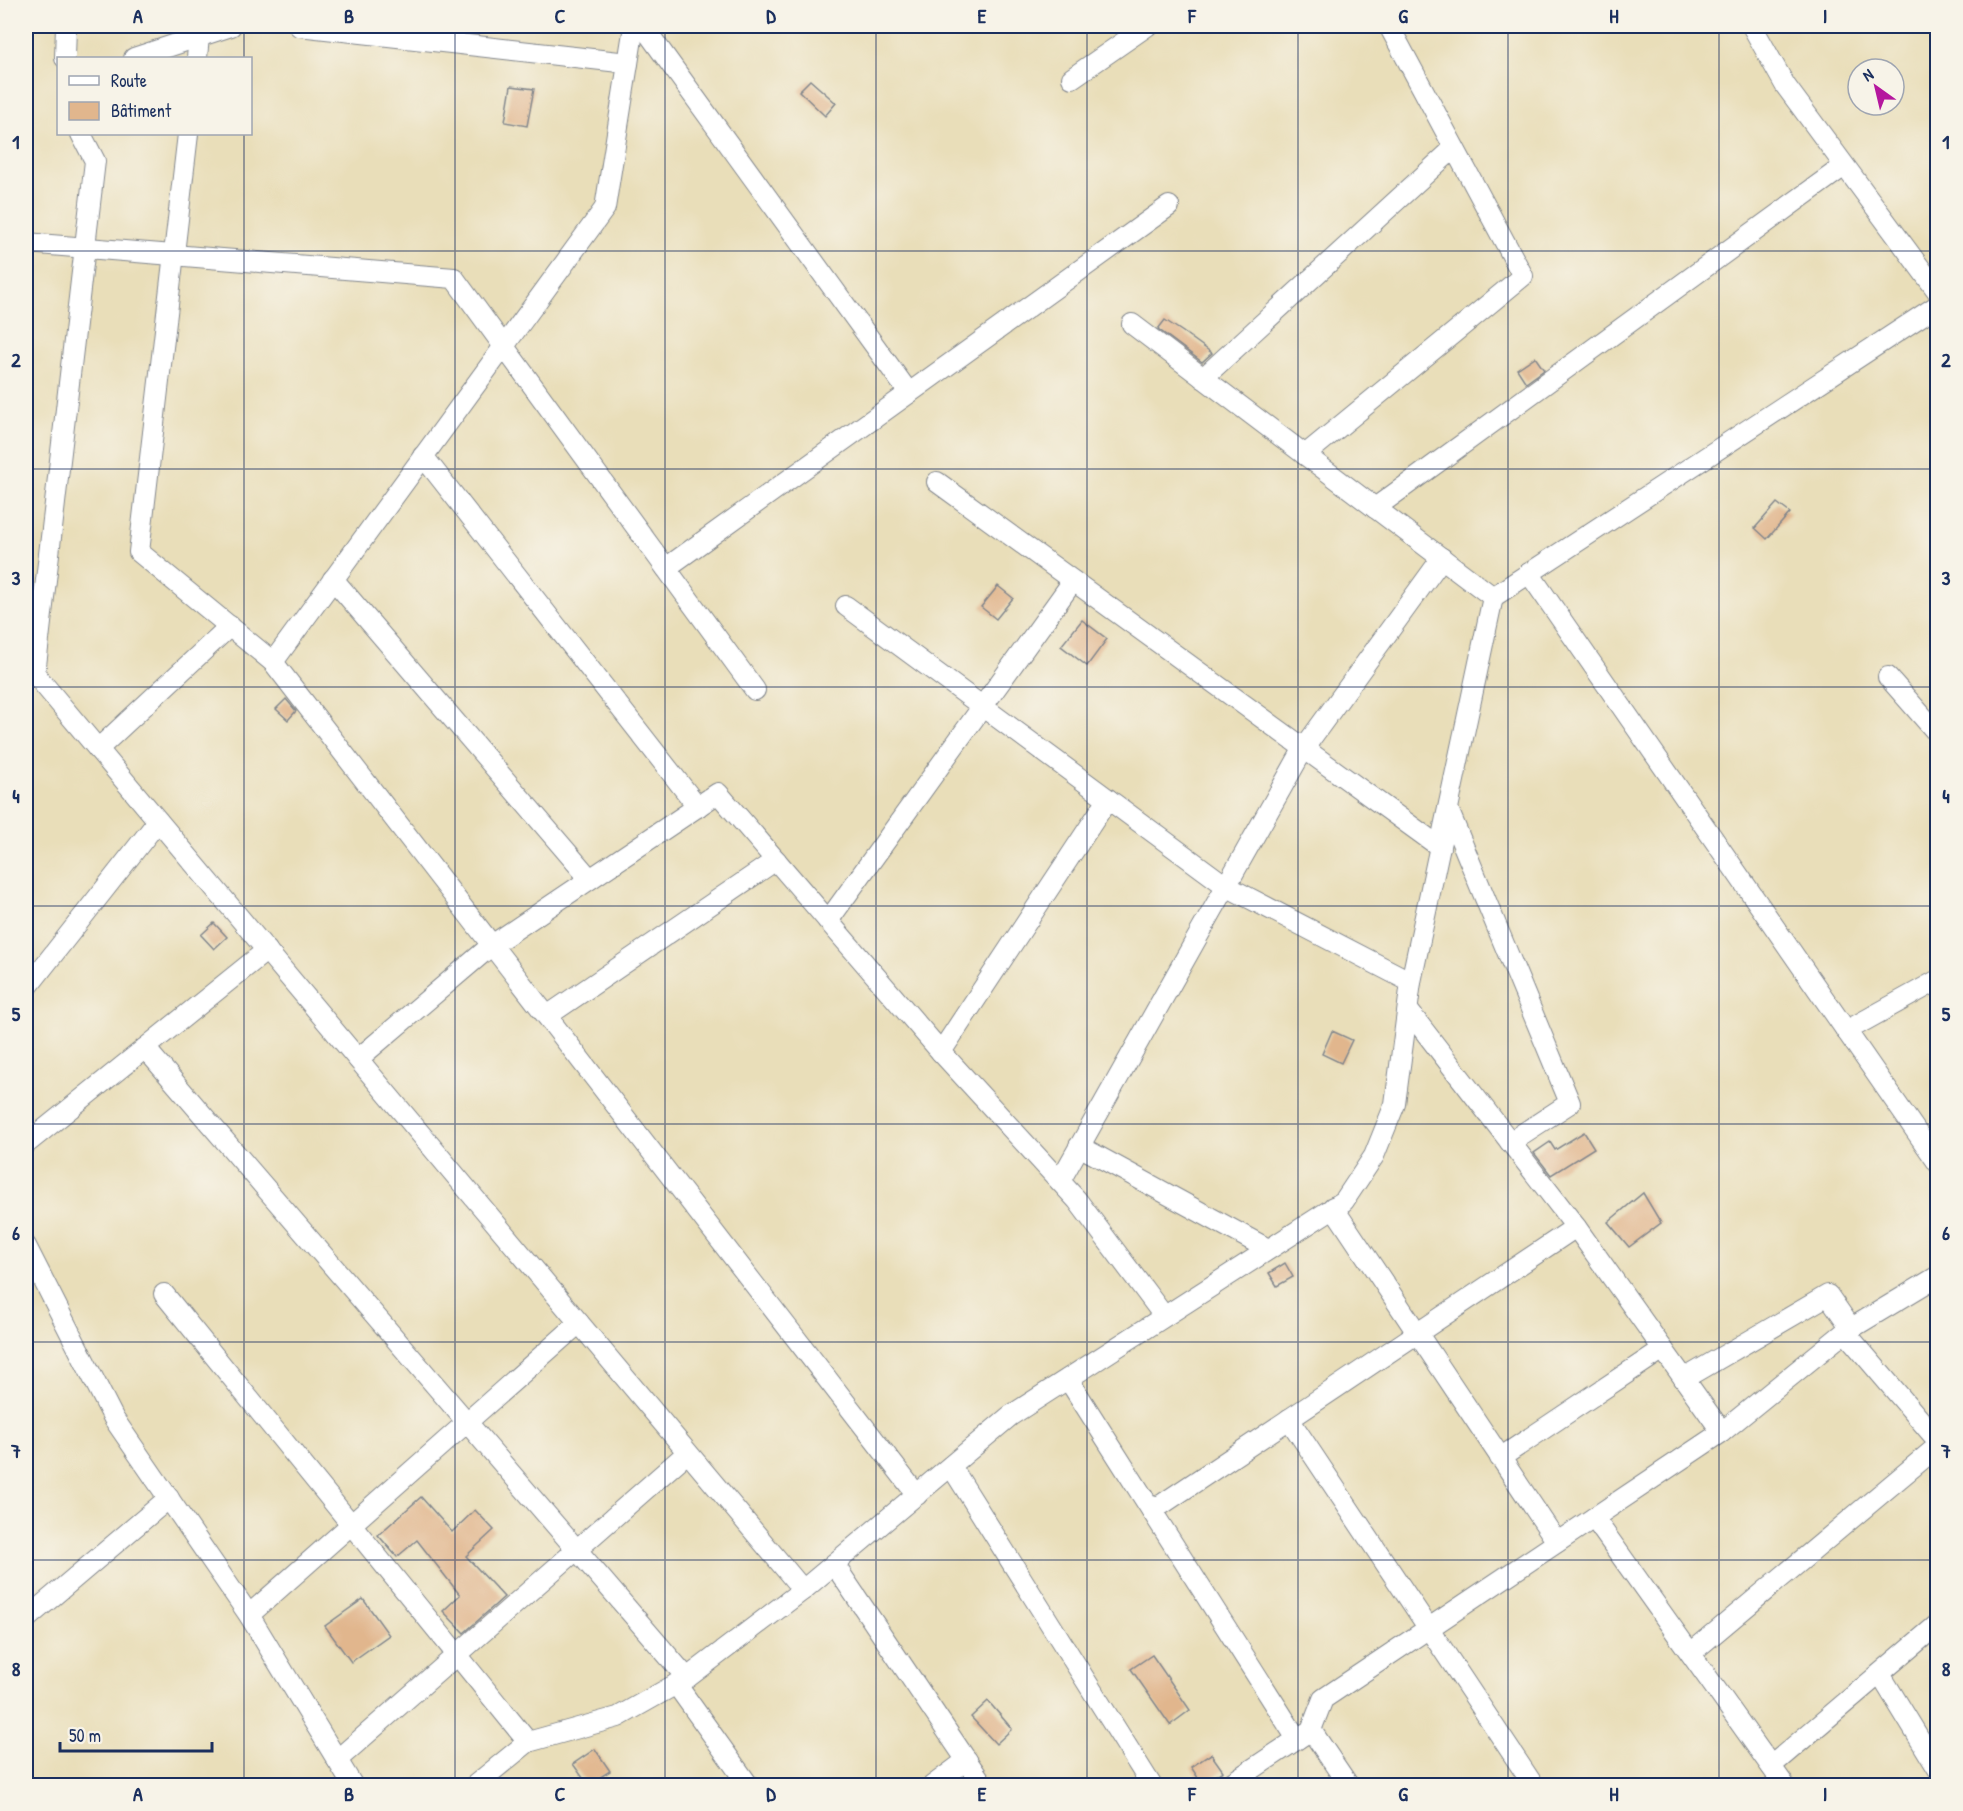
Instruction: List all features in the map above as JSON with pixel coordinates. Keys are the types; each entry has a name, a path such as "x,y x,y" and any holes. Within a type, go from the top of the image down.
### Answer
{"street":[{"path":"65,57 66,26"},
{"path":"137,57 231,26"},
{"path":"299,26 628,63"},
{"path":"273,662 605,207 634,26"},
{"path":"643,26 909,393"},
{"path":"1072,78 1147,26"},
{"path":"1305,455 1523,276 1389,26"},
{"path":"1752,26 1785,85 1938,292"},
{"path":"197,57 199,36"},
{"path":"82,135 95,161 30,671 98,749 803,1590"},
{"path":"188,135 139,552 273,662 916,1495"},
{"path":"1203,378 1454,148"},
{"path":"1375,508 1844,166"},
{"path":"666,568 1169,206"},
{"path":"26,243 454,278 755,690"},
{"path":"474,1785 528,1742 618,1717 681,1681 803,1590 1010,1416 1344,1201 1374,1156 1395,1104 1411,982 1493,597 1938,304"},
{"path":"1132,324 1493,597"},
{"path":"423,456 698,807"},
{"path":"937,482 1440,847"},
{"path":"1060,1181 1304,748 1442,558"},
{"path":"1529,573 1938,1163"},
{"path":"333,579 590,879"},
{"path":"828,921 1073,581"},
{"path":"846,606 1226,886 1411,982"},
{"path":"98,749 230,626"},
{"path":"1888,677 1938,734"},
{"path":"358,1059 492,945 718,793 941,1052 1077,1200 1164,1317"},
{"path":"941,1052 1108,799"},
{"path":"1448,809 1570,1103 1510,1142"},
{"path":"26,989 158,821"},
{"path":"547,1016 776,860"},
{"path":"26,1144 267,950"},
{"path":"1846,1031 1938,980"},
{"path":"1407,1010 1576,1227 1722,1432"},
{"path":"145,1048 576,1550 681,1681 749,1785"},
{"path":"1079,1146 1268,1249"},
{"path":"1333,1208 1557,1542"},
{"path":"1152,1511 1576,1227"},
{"path":"26,1246 114,1419 249,1615 353,1785"},
{"path":"1227,1785 1304,1735 1323,1699 1722,1432 1848,1330 1936,1280"},
{"path":"164,1294 528,1742"},
{"path":"1684,1379 1828,1295 1848,1330 1938,1441"},
{"path":"249,1615 579,1323"},
{"path":"1500,1458 1663,1349"},
{"path":"1068,1379 1152,1511 1304,1735 1348,1785"},
{"path":"1289,1419 1534,1785"},
{"path":"1691,1653 1938,1446"},
{"path":"337,1760 687,1453"},
{"path":"951,1466 1152,1785"},
{"path":"26,1619 169,1498"},
{"path":"1594,1518 1785,1785"},
{"path":"834,1564 984,1785"},
{"path":"1771,1766 1938,1624"},
{"path":"1880,1674 1938,1769"},
{"path":"932,1785 967,1760"}],"building":[{"path":"810,80 836,103 825,116 799,91"},
{"path":"511,86 534,89 527,126 505,122"},
{"path":"1165,320 1212,353 1202,362 1158,329"},
{"path":"1535,357 1544,370 1526,383 1517,369"},
{"path":"1777,503 1790,513 1767,539 1755,528"},
{"path":"998,586 1013,598 996,619 981,607"},
{"path":"1082,620 1107,639 1087,666 1061,646"},
{"path":"286,699 296,711 288,720 276,709"},
{"path":"214,923 227,937 214,949 201,935"},
{"path":"1332,1031 1352,1040 1341,1063 1322,1054"},
{"path":"1584,1132 1594,1148 1551,1175 1534,1153 1550,1142 1555,1150"},
{"path":"1643,1193 1661,1223 1629,1247 1608,1222"},
{"path":"1285,1263 1293,1277 1277,1286 1269,1273"},
{"path":"421,1497 452,1532 475,1510 494,1530 466,1556 504,1597 464,1633 443,1611 460,1595 417,1540 397,1557 378,1535"},
{"path":"363,1599 389,1635 351,1662 325,1626"},
{"path":"1152,1655 1190,1710 1170,1725 1131,1669"},
{"path":"988,1701 1012,1729 996,1744 971,1717"},
{"path":"595,1749 610,1771 588,1785 573,1764"},
{"path":"1211,1754 1223,1771 1202,1784 1191,1767"}]}
